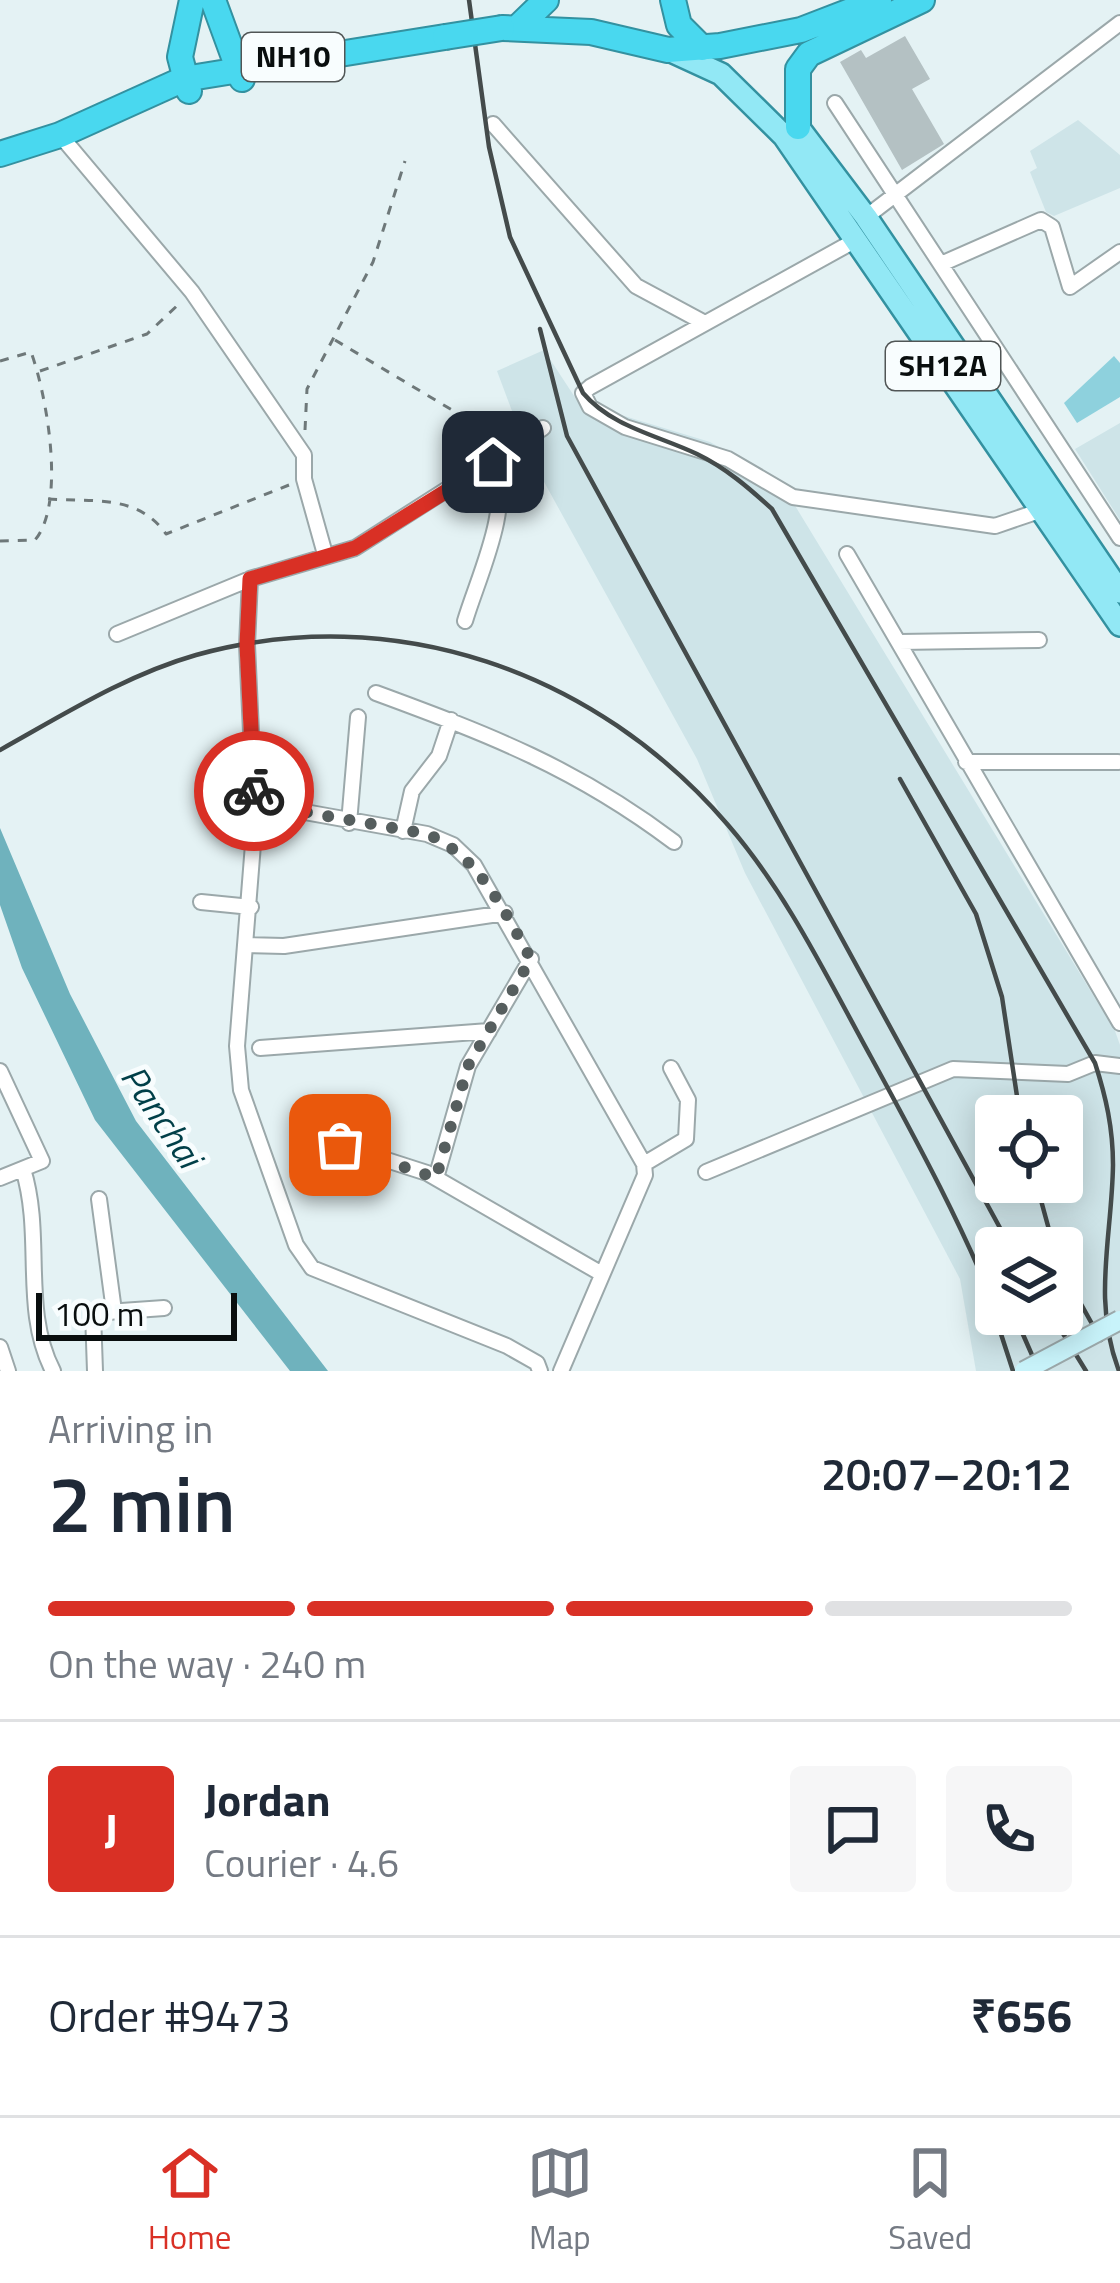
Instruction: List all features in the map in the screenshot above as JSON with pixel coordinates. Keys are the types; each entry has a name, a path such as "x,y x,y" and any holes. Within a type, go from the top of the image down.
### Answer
{"highway":[{"path":"186,85 180,57 192,0"},
{"path":"213,0 240,73"},
{"path":"510,28 546,0"},
{"path":"673,0 679,25 711,47"},
{"path":"668,50 800,30 878,0"},
{"path":"798,127 796,81 809,54 922,0"},
{"name":"NH10","path":"0,154 60,135 89,136 186,85 240,73 510,28 565,29"},
{"name":"SH12A","path":"565,29 668,50"}],"main road":[{"name":"SH12A","path":"668,50 721,74 762,110 1120,592"},
{"name":"SH12A","path":"798,127 866,218 1025,469 1042,510 1120,625"}],"street":[{"path":"866,218 1120,23"},
{"path":"835,103 1120,538"},
{"path":"493,124 636,286 701,321"},
{"path":"60,135 192,292 304,455 304,479 325,554"},
{"path":"940,264 1041,220 1052,227 1070,287 1120,252"},
{"path":"856,240 590,386 583,393 590,406 625,428 728,459 793,497 995,526 1042,510"},
{"path":"117,634 250,579 355,548 543,428"},
{"path":"1025,469 1059,446"},
{"path":"465,621 498,508 500,475 493,462"},
{"path":"848,554 1120,1023"},
{"path":"250,579 247,645 255,803 251,907 237,1046 241,1090 296,1245 312,1268 507,1346 537,1363 540,1371"},
{"path":"899,642 1039,640"},
{"path":"376,693 547,759 618,800 674,842"},
{"path":"349,823 358,718"},
{"path":"404,831 412,790 439,756 451,720"},
{"path":"966,762 1118,762"},
{"path":"255,803 453,845 474,865 505,913 644,1164 645,1175 561,1371"},
{"path":"201,902 251,907"},
{"path":"247,945 284,946 505,913"},
{"path":"436,1178 468,1066 531,959"},
{"path":"260,1048 489,1031"},
{"path":"706,1172 953,1069 1068,1074 1095,1063 1120,1066"},
{"path":"644,1164 686,1138 688,1100 671,1068"},
{"path":"0,1071 42,1161 0,1178"},
{"path":"303,1120 340,1145 436,1178 602,1274"},
{"path":"23,1169 36,1227 36,1339 53,1371"},
{"path":"99,1198 114,1311"},
{"path":"95,1371 93,1313 164,1308"},
{"path":"1024,1371 1120,1320"},
{"path":"0,1347 8,1371"}],"path":[{"path":"304,455 307,388 374,262 405,160"},
{"path":"38,371 147,334 192,292"},
{"path":"333,339 452,410 493,462"},
{"path":"0,361 31,352 49,418 49,517 34,540 0,541"},
{"path":"49,499 132,504 148,512 166,534 304,479"}],"shaded area":[{"path":"1078,120 1120,155 1120,188 1054,216 1046,212 1030,172 1037,168 1030,151"},
{"path":"544,350 578,402 710,442 780,481 1115,1031 1120,1045 1120,1371 976,1371 960,1279 745,873 697,759 527,451 497,371"},
{"path":"1114,356 1120,363 1120,397 1077,423 1064,403"},
{"path":"1120,423 1120,520 1075,449"},
{"path":"0,828 70,994 136,1121 328,1371 290,1371 95,1120 22,968 0,905"}],"building":[{"path":"905,36 930,79 912,89 944,144 902,170 840,62 861,50 866,58"}],"railway":[{"path":"469,0 489,147 510,237 583,393 621,422 718,466 772,509 1095,1063 1112,1138 1105,1294 1119,1371"},
{"path":"540,329 567,436 1000,1227"},
{"path":"0,750 145,673 196,655 270,640 344,637 417,644 487,662 554,689 617,726 675,771 749,851 822,967 975,1261"},
{"path":"900,779 976,914 1002,997 1017,1095"},
{"path":"1042,1203 1048,1227"},
{"path":"1083,1308 1101,1340"},
{"path":"1001,1335 1013,1371"},
{"path":"1023,1335 1039,1371"},
{"path":"1064,1335 1086,1371"}],"way so far":[{"path":"254,791 255,803 427,834 453,845 474,865 531,959 468,1066 436,1178 340,1145"}],"route":[{"path":"254,791 247,645 250,579 355,548 493,462"}],"water label":[{"name":"Panchai","path":"162,1116"}]}
